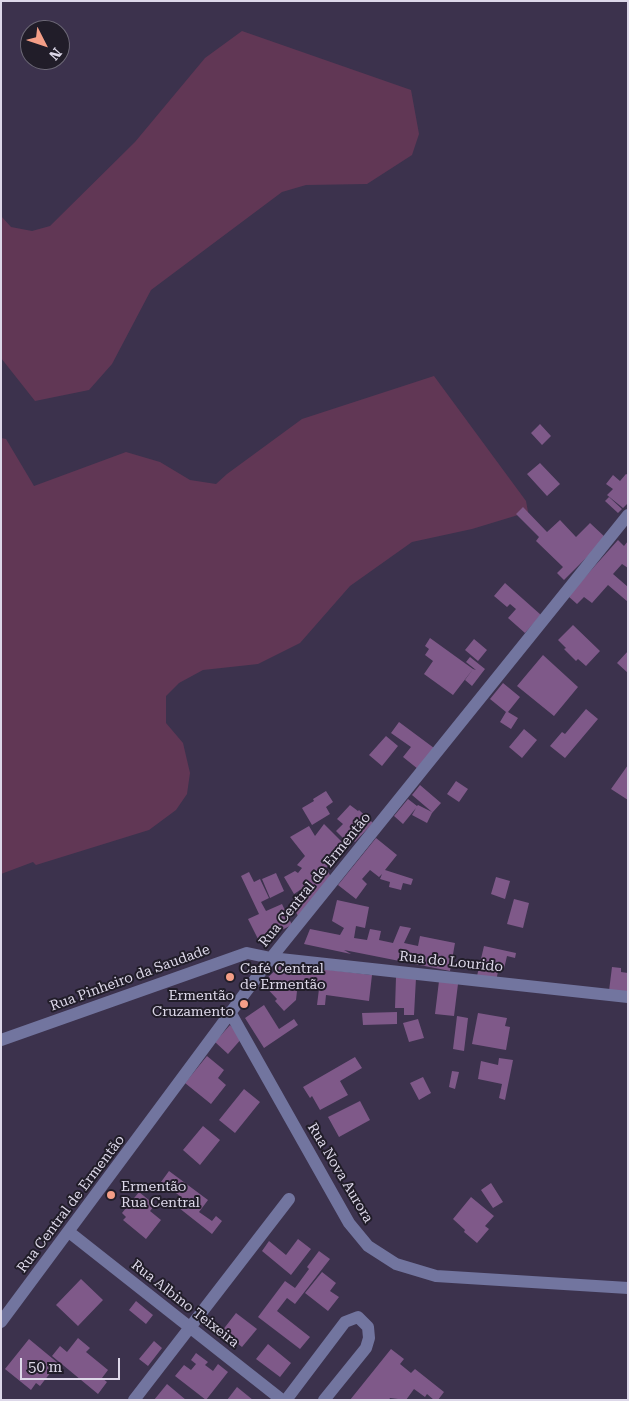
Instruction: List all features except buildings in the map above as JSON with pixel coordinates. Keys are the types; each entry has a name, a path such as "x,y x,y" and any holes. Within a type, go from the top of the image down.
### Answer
{"street":[{"name":"Rua Central de Ermentão","path":"1,1322 70,1232 271,958 628,515"},
{"name":"Rua Pinheiro da Saudade","path":"1,1040 247,953 271,958"},
{"name":"Rua do Lourido","path":"271,958 628,997"},
{"name":"Rua Nova Aurora","path":"230,1012 349,1223 368,1246 396,1264 436,1276 628,1288"},
{"path":"134,1400 289,1199"},
{"name":"Rua Albino Teixeira","path":"70,1232 282,1400"},
{"path":"286,1400 345,1322 358,1317 368,1327 369,1338 366,1348 324,1400"}],"shaded area":[{"path":"242,31 411,90 419,134 412,155 367,184 306,185 282,192 151,290 112,364 89,390 35,401 1,358 1,216 11,227 32,231 50,226 135,142 205,58"},
{"path":"434,376 526,501 528,512 472,529 412,542 350,586 300,643 258,664 203,670 179,683 166,696 166,723 183,743 190,773 187,794 176,810 149,830 36,865 33,862 1,874 1,438 6,439 34,486 126,452 160,462 190,480 216,484 302,419"}],"place":[{"name":"Café Central de Ermentão","path":"230,977"},
{"name":"Ermentão Cruzamento","path":"244,1004"},
{"name":"Ermentão Rua Central","path":"111,1195"}]}
